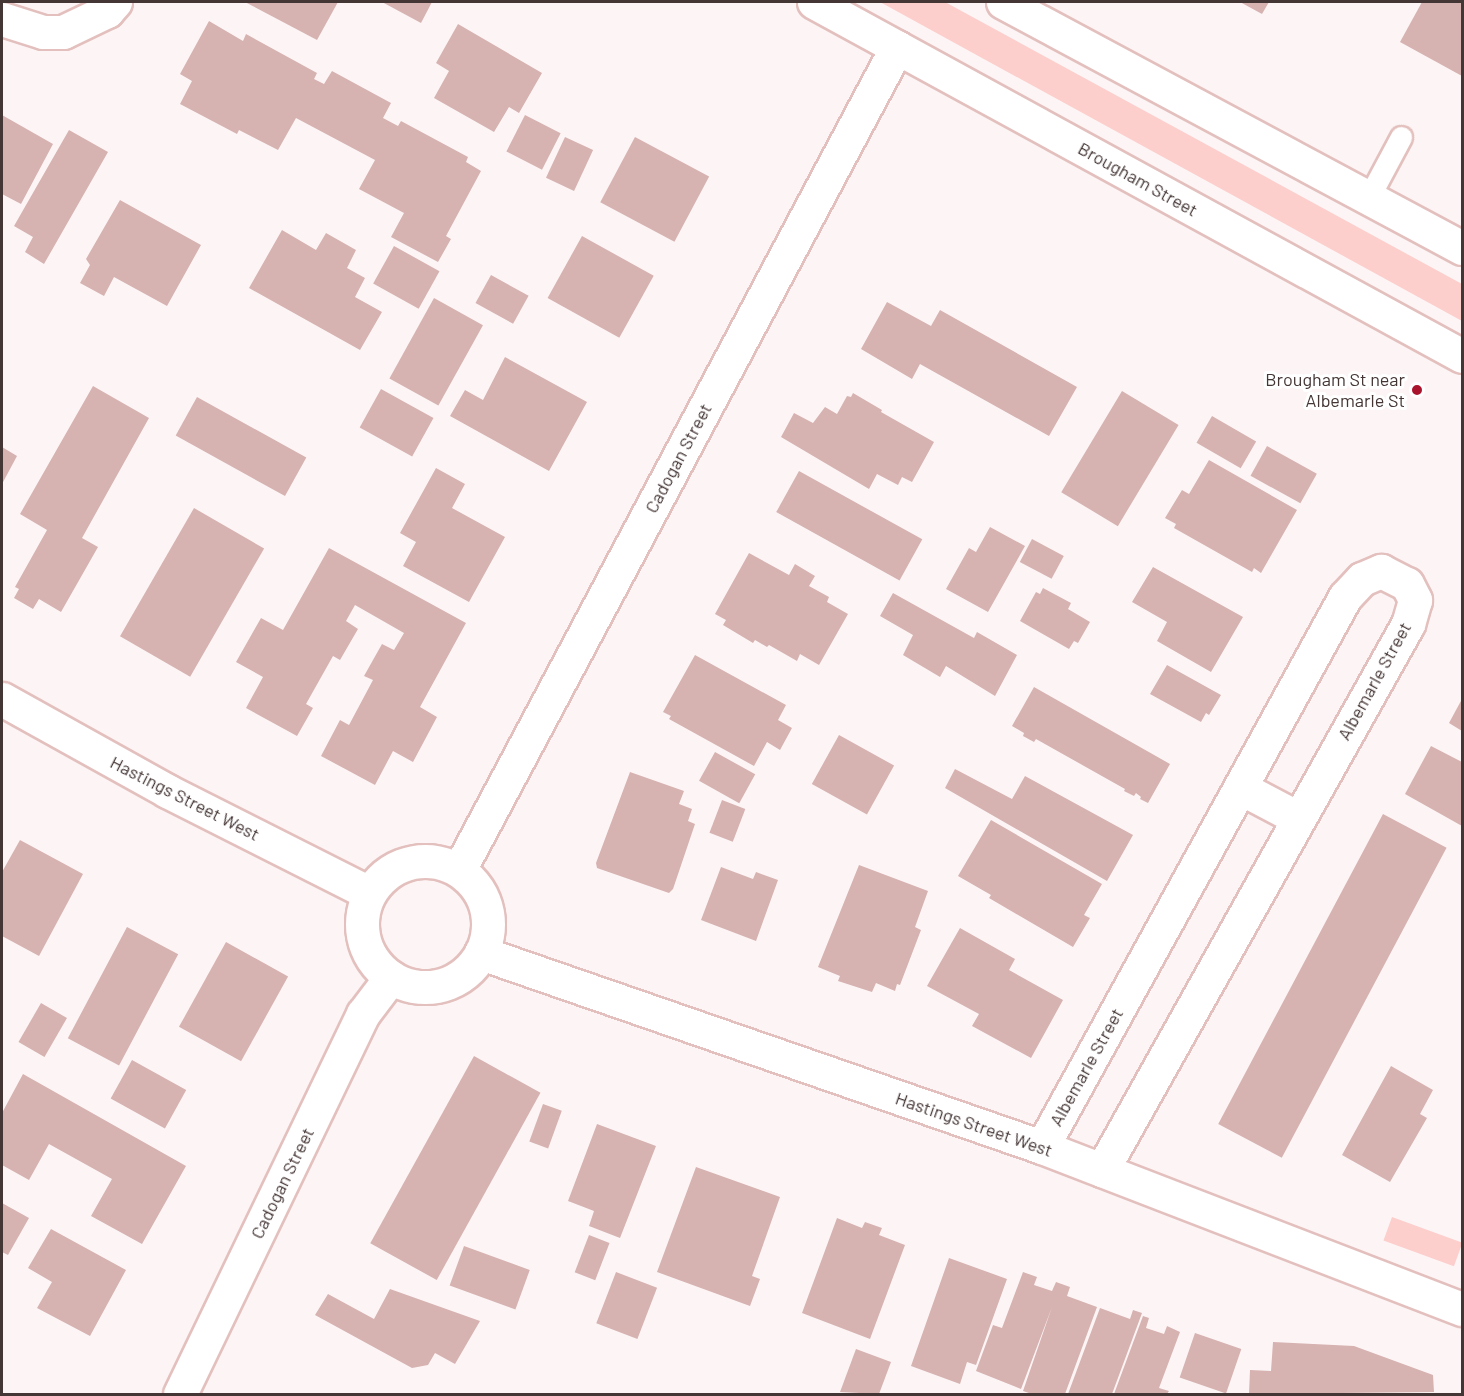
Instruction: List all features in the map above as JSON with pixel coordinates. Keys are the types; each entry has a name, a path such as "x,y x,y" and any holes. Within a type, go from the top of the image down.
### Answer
{"main road":[{"path":"2,19 43,32 63,32 107,11 115,2"},
{"name":"Brougham Street","path":"814,2 1462,356"},
{"path":"1003,2 1462,248"},
{"name":"Cadogan Street","path":"459,870 897,47"},
{"name":"Albemarle Street","path":"1042,1147 1346,597 1362,579 1381,571 1407,584 1415,600 1408,624 1102,1170"},
{"name":"Hastings Street West","path":"2,699 167,791 369,893"},
{"path":"1241,788 1298,818"},
{"path":"416,861 439,862 459,870 480,893 486,908 487,939 481,953 469,970 451,982 431,987 410,986 391,977 375,962 364,942 361,920 369,893 378,880 396,867 416,861"},
{"name":"Hastings Street West","path":"481,953 1042,1147 1462,1309"},
{"name":"Cadogan Street","path":"180,1395 363,1014 391,977"}],"lane":[{"path":"1369,197 1401,136"}],"shaded area":[{"path":"880,2 945,2 1462,284 1462,321"},
{"path":"1392,1217 1462,1242 1454,1266 1383,1240"}],"building":[{"path":"245,2 338,2 317,40"},
{"path":"382,2 432,2 421,23"},
{"path":"1240,2 1269,2 1262,14"},
{"path":"1422,2 1462,2 1462,76 1400,42"},
{"path":"209,21 243,41 246,34 317,73 314,79 324,84 332,71 391,103 383,118 398,126 401,121 468,157 466,162 481,171 446,236 451,239 438,262 391,237 404,213 359,189 375,160 296,118 278,150 239,130 237,134 180,104 192,81 180,74"},
{"path":"458,24 542,73 519,113 509,107 494,132 434,98 449,71 436,63"},
{"path":"2,115 53,144 21,204 2,194"},
{"path":"525,115 561,133 542,170 506,152"},
{"path":"69,130 108,152 44,264 25,252 33,237 14,226"},
{"path":"565,137 593,150 574,191 546,178"},
{"path":"635,137 709,176 674,242 600,202"},
{"path":"120,200 201,245 167,306 114,277 104,296 80,283 90,265 86,259"},
{"path":"282,230 316,250 326,233 356,250 347,268 365,278 355,297 382,312 360,350 249,288"},
{"path":"582,236 654,276 619,338 548,298"},
{"path":"394,246 439,271 419,309 373,284"},
{"path":"491,275 529,296 513,324 475,303"},
{"path":"434,298 483,325 438,406 389,378"},
{"path":"887,302 931,326 940,310 1077,387 1049,436 920,364 912,379 861,349"},
{"path":"505,357 587,402 549,471 450,416 465,390 483,400"},
{"path":"93,386 149,418 82,538 98,547 61,612 39,599 33,609 14,598 19,589 15,587 47,530 20,514"},
{"path":"381,389 433,418 412,457 360,427"},
{"path":"1122,391 1179,425 1118,526 1061,492"},
{"path":"853,393 934,442 912,482 902,477 898,485 877,474 869,489 781,437 794,413 813,423 825,407 837,414 847,396 851,397"},
{"path":"197,397 306,458 285,496 176,435"},
{"path":"1212,416 1256,442 1241,468 1196,443"},
{"path":"1267,446 1317,474 1300,503 1251,476"},
{"path":"2,447 17,456 2,484"},
{"path":"1209,460 1297,510 1261,573 1254,568 1252,572 1174,528 1176,524 1165,518 1182,490 1189,494"},
{"path":"436,468 465,484 452,508 505,537 469,602 403,566 416,542 400,533"},
{"path":"799,471 922,539 900,580 776,512"},
{"path":"194,508 264,548 190,677 120,636"},
{"path":"990,527 1025,546 988,612 946,589 969,548 976,552"},
{"path":"1032,539 1064,556 1052,579 1020,562"},
{"path":"329,548 466,623 420,707 437,717 413,762 393,751 375,785 321,756 340,720 349,725 373,680 364,676 382,644 394,650 404,633 355,605 346,621 358,629 340,660 333,656 306,704 313,708 297,736 246,708 263,677 236,662 261,618 283,630"},
{"path":"749,553 789,575 795,564 815,576 809,586 829,597 827,602 848,614 819,665 800,654 797,661 769,645 767,647 755,640 753,643 723,625 726,620 715,614"},
{"path":"1153,567 1243,617 1211,672 1157,641 1167,622 1132,602"},
{"path":"1043,588 1071,603 1068,609 1090,622 1078,643 1074,641 1069,649 1020,621 1036,592 1040,594"},
{"path":"893,593 974,638 977,632 1017,655 995,696 946,666 940,677 903,655 913,635 880,616"},
{"path":"695,655 786,705 778,720 792,728 780,750 767,742 754,766 669,719 671,716 663,712"},
{"path":"1167,665 1221,695 1209,715 1206,713 1201,722 1150,694"},
{"path":"1034,687 1170,764 1148,803 1140,799 1141,797 1136,793 1134,796 1124,791 1125,789 1036,739 1034,742 1023,736 1024,733 1012,726"},
{"path":"1462,699 1462,731 1449,723"},
{"path":"839,735 894,766 867,815 812,784"},
{"path":"1431,746 1462,762 1462,826 1405,794"},
{"path":"715,752 755,774 739,803 699,781"},
{"path":"955,769 1012,799 1025,776 1133,835 1107,881 945,788"},
{"path":"630,772 684,791 679,804 692,809 688,821 695,824 673,889 669,893 597,868 596,863"},
{"path":"722,800 745,809 733,842 709,833"},
{"path":"1383,814 1447,848 1282,1158 1218,1124"},
{"path":"991,820 1102,884 1084,915 1090,918 1073,947 989,898 991,895 958,876"},
{"path":"20,840 83,874 39,956 2,936 2,872"},
{"path":"859,865 928,891 915,927 921,930 900,985 897,984 895,991 876,983 872,992 838,981 840,976 818,967"},
{"path":"721,867 753,879 756,872 778,880 756,941 701,920"},
{"path":"127,927 178,954 119,1065 68,1038"},
{"path":"960,928 1015,959 1009,970 1063,1000 1031,1058 972,1026 979,1014 927,986"},
{"path":"226,942 288,976 241,1061 179,1027"},
{"path":"41,1003 67,1018 44,1057 19,1042"},
{"path":"474,1056 540,1093 437,1280 370,1243"},
{"path":"132,1060 186,1090 165,1129 111,1098"},
{"path":"1391,1066 1433,1090 1420,1114 1427,1118 1390,1182 1342,1155"},
{"path":"23,1074 186,1166 142,1244 91,1216 112,1179 49,1144 29,1180 2,1165 2,1113"},
{"path":"543,1104 562,1111 548,1148 529,1142"},
{"path":"597,1124 656,1146 620,1238 589,1226 594,1211 568,1201"},
{"path":"696,1167 780,1197 752,1276 760,1279 750,1306 657,1272"},
{"path":"2,1203 29,1218 8,1255 2,1252"},
{"path":"837,1218 862,1228 865,1222 882,1228 879,1235 905,1245 870,1339 802,1313"},
{"path":"51,1229 126,1270 90,1336 37,1308 52,1282 28,1268"},
{"path":"589,1235 610,1243 595,1280 575,1272"},
{"path":"464,1246 530,1270 515,1309 450,1285"},
{"path":"949,1258 1007,1279 976,1365 967,1362 960,1384 911,1366"},
{"path":"616,1272 657,1288 637,1339 596,1323"},
{"path":"1023,1272 1037,1277 1034,1285 1052,1291 1056,1282 1070,1287 1067,1296 1097,1307 1065,1394 1032,1394 1023,1391 1052,1307 1021,1389 976,1371 993,1325 1002,1328"},
{"path":"390,1289 480,1321 455,1364 435,1353 428,1365 412,1368 315,1315 328,1294 374,1319"},
{"path":"1100,1308 1130,1319 1133,1310 1142,1313 1112,1394 1068,1394"},
{"path":"1143,1316 1149,1318 1146,1328 1164,1334 1167,1326 1180,1332 1159,1388 1169,1391 1167,1394 1114,1394"},
{"path":"1195,1333 1241,1349 1226,1393 1180,1377"},
{"path":"1273,1342 1354,1346 1433,1375 1434,1392 1249,1394 1250,1370 1271,1371"},
{"path":"856,1349 891,1362 879,1394 840,1392"}],"place":[{"name":"Brougham St near Albemarle St","path":"1417,390"}]}
